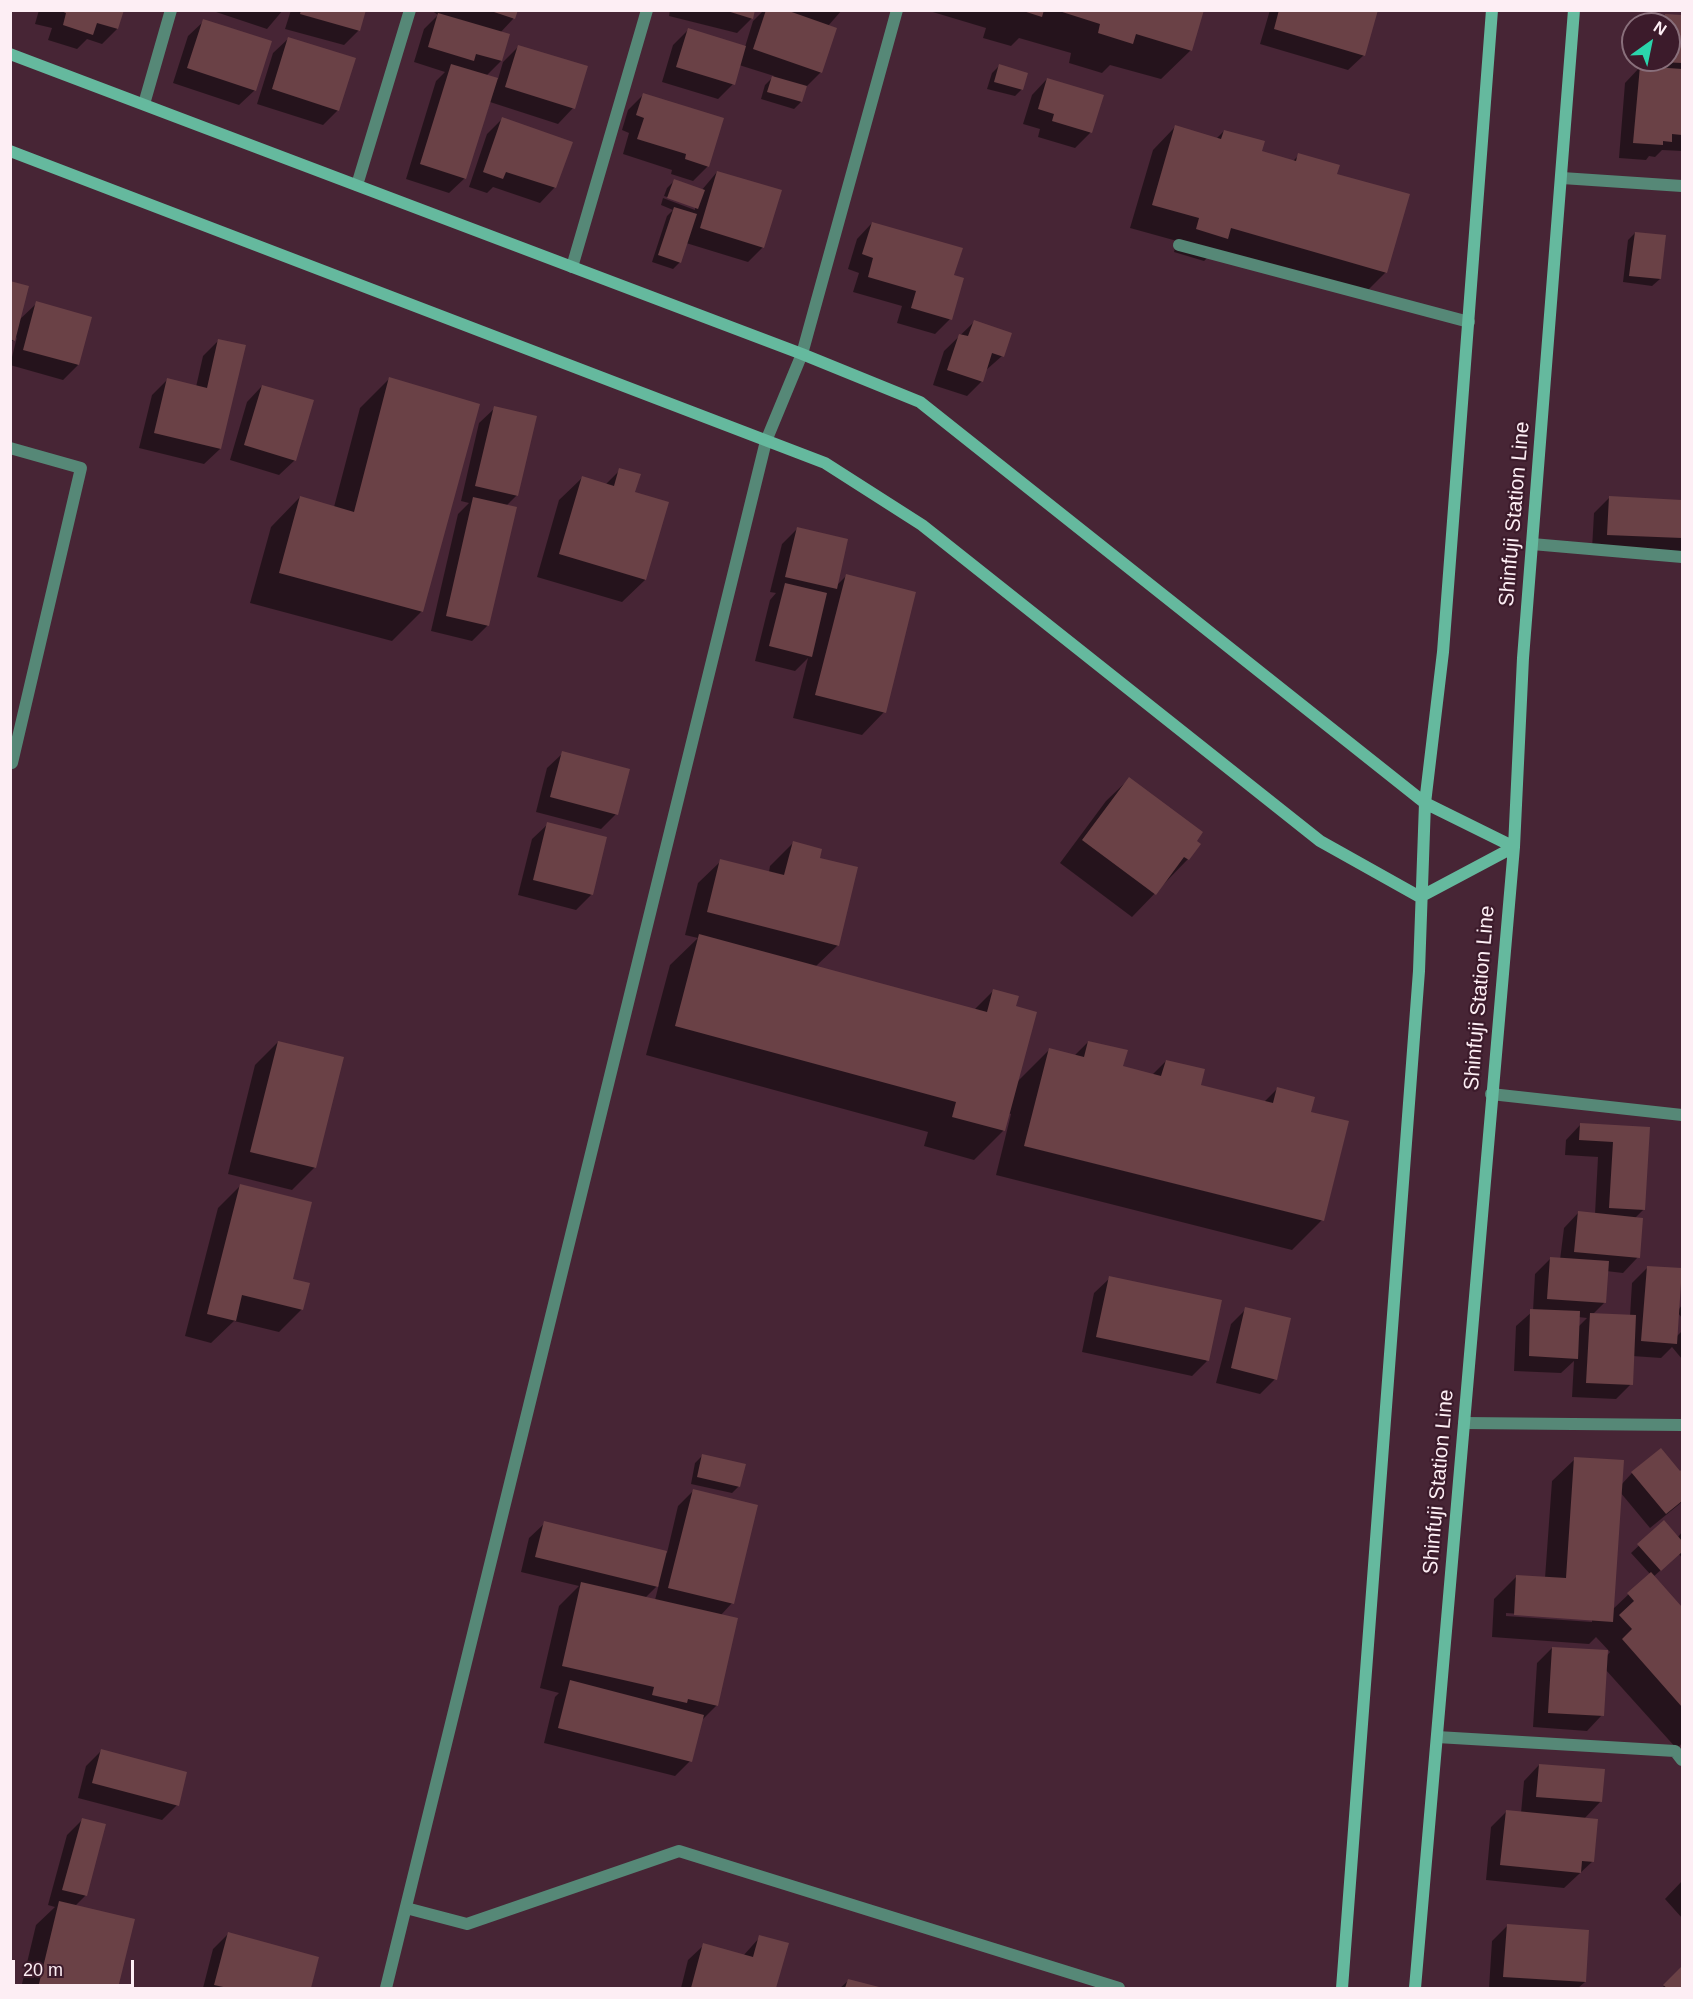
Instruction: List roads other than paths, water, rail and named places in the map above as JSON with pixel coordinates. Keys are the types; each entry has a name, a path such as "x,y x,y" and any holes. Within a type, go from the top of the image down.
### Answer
{"main road":[{"path":"1342,1989 1419,971 1425,803 1443,652 1492,10"},
{"name":"Shinfuji Station Line","path":"1415,1989 1514,847 1523,658 1574,10"},
{"path":"10,54 802,354 920,402 1425,803 1514,847"},
{"path":"10,151 825,463 922,525 1320,841 1420,897"},
{"path":"1420,897 1514,847"}],"street":[{"path":"144,104 171,10"},
{"path":"357,185 410,10"},
{"path":"572,267 647,10"},
{"path":"386,1989 766,441 802,354 897,10"},
{"path":"1562,178 1683,186"},
{"path":"1179,245 1469,322"},
{"path":"10,448 81,468 12,763"},
{"path":"1532,544 1683,557"},
{"path":"1491,1094 1683,1115"},
{"path":"1464,1423 1683,1425"},
{"path":"1437,1737 1675,1751 1683,1760"},
{"path":"406,1908 467,1924 679,1851 1119,1989"}]}
